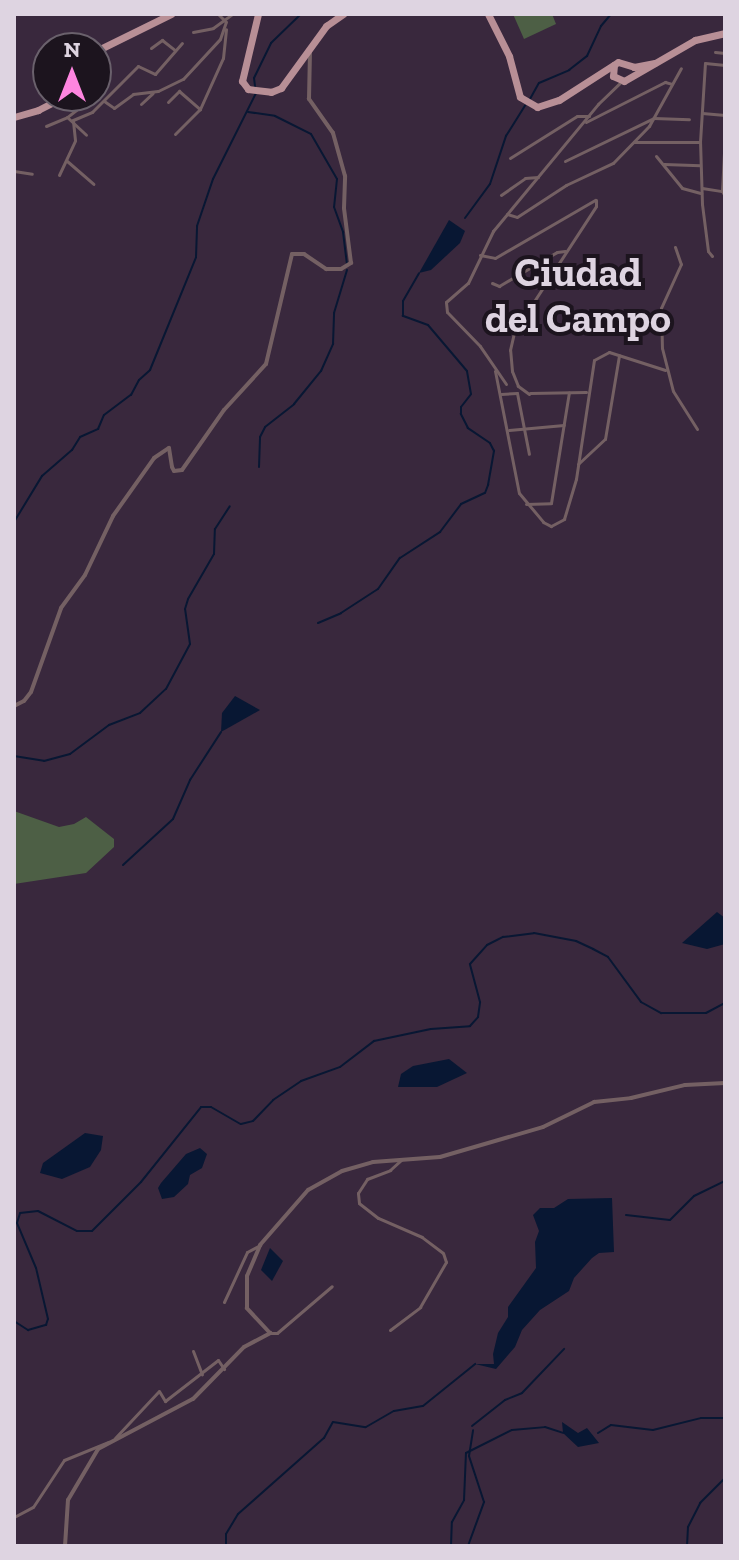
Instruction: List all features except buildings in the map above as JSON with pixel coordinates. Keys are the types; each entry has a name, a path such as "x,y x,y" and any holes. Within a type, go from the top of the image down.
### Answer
{"main road":[{"path":"112,43 171,14"},
{"path":"258,14 243,74 244,86 275,91 303,60 326,26 343,14"},
{"path":"488,14 509,56 520,97 526,102 545,108 615,64 625,62 630,66"},
{"path":"603,74 619,79 701,37 725,33"},
{"path":"619,79 630,66 655,63"},
{"path":"615,64 619,79"}],"street":[{"path":"175,134 200,109 223,58 226,22 218,14"},
{"path":"141,104 154,91 190,72 220,39 232,14"},
{"path":"193,32 226,22"},
{"path":"151,48 162,40 175,50"},
{"path":"112,93 138,66 153,74 182,43"},
{"path":"14,706 24,701 31,692 61,608 85,575 113,516 154,458 169,448 174,471 182,470 224,410 266,364 292,254 304,254 326,269 341,269 351,263 344,208 345,176 333,133 309,99 310,50"},
{"path":"715,52 725,53"},
{"path":"303,60 310,69"},
{"path":"712,256 708,251 700,165 705,63 725,65"},
{"path":"296,68 310,69"},
{"path":"507,214 517,217 566,185 613,163 654,118 681,68"},
{"path":"529,394 518,385 506,383 480,346 445,307 449,296 468,283 480,255 507,214 619,79"},
{"path":"610,91 619,79"},
{"path":"577,130 665,82 672,85"},
{"path":"112,107 133,94 154,91"},
{"path":"168,102 179,91 200,109"},
{"path":"598,104 599,111 605,112"},
{"path":"46,126 74,112"},
{"path":"73,120 92,112"},
{"path":"702,113 725,115"},
{"path":"510,158 577,116 589,116"},
{"path":"67,117 86,135"},
{"path":"565,161 654,118 689,119"},
{"path":"59,175 75,140 73,120"},
{"path":"638,125 645,130"},
{"path":"656,156 682,188 723,193 725,133"},
{"path":"632,143 700,142"},
{"path":"67,161 93,184"},
{"path":"664,164 700,165"},
{"path":"14,171 32,174"},
{"path":"501,195 525,178 538,177"},
{"path":"480,255 495,258 596,200 596,206 516,324 510,350 513,379 500,392"},
{"path":"675,247 681,264 660,317 665,370 673,391 697,429"},
{"path":"492,283 499,286 557,252 565,251"},
{"path":"495,371 519,493 543,522 557,525 568,508 578,464 594,360 603,353 619,355 665,370"},
{"path":"578,464 605,439 619,355"},
{"path":"512,371 518,385 529,454"},
{"path":"500,392 588,392"},
{"path":"526,504 551,503 569,392"},
{"path":"507,431 564,425"},
{"path":"270,1333 247,1308 247,1276 260,1245 308,1190 342,1171 380,1160 440,1157 543,1127 594,1102 685,1085 725,1083"},
{"path":"390,1330 420,1307 446,1262 443,1253 422,1237 378,1218 359,1203 358,1193 367,1179 390,1170 401,1160"},
{"path":"224,1302 247,1252 260,1245"},
{"path":"14,1517 33,1507 64,1460 147,1426 193,1399 244,1347 270,1333 277,1333 332,1286"},
{"path":"193,1351 202,1374"},
{"path":"115,1438 159,1391 165,1401 218,1360 224,1369"},
{"path":"65,1546 72,1490 88,1461 108,1442"}],"green space":[{"path":"513,14 552,14 556,24 524,39"},
{"path":"14,811 59,827 86,817 114,839 114,847 86,873 14,884"}],"water":[{"path":"449,220 465,231 460,243 431,270 419,273"},
{"path":"235,696 260,710 221,732 222,713"},
{"path":"717,912 725,918 725,944 707,949 682,943"},
{"path":"449,1059 467,1073 437,1087 398,1087 401,1074 413,1066"},
{"path":"85,1133 103,1136 101,1150 90,1167 62,1179 40,1173 43,1163"},
{"path":"200,1148 207,1154 202,1168 190,1175 188,1184 174,1197 162,1199 158,1188 161,1183 186,1154"},
{"path":"612,1198 614,1252 599,1253 592,1258 574,1278 569,1291 540,1310 522,1330 515,1347 496,1369 475,1364 494,1364 498,1333 508,1317 508,1307 536,1268 535,1242 539,1231 533,1215 540,1208 554,1208 568,1199"},
{"path":"270,1248 283,1261 272,1281 261,1270"},
{"path":"562,1422 578,1433 587,1428 599,1443 578,1447 563,1433"}],"waterway":[{"path":"255,86 254,78 271,43 301,14"},
{"path":"530,99 539,83 569,70 587,56 601,26 611,14"},
{"path":"14,522 42,476 72,450 80,437 98,429 104,415 131,395 139,380 150,370 196,257 197,226 213,179 256,93"},
{"path":"465,218 490,184 506,136 525,106"},
{"path":"248,112 275,116 311,134 337,179 334,207 343,232 347,263"},
{"path":"259,467 260,437 265,427 294,404 321,371 333,344 334,313 347,270"},
{"path":"318,623 341,613 378,589 400,558 440,532 461,504 485,493 488,485 494,451 490,443 468,428 461,414 461,407 471,394 467,371 428,325 403,316 403,301 419,273"},
{"path":"14,756 44,761 70,754 109,725 140,713 166,689 190,644 185,609 188,599 214,554 215,529 230,506"},
{"path":"123,865 173,819 190,780 221,732"},
{"path":"14,1321 28,1330 46,1325 48,1319 36,1268 17,1223 20,1213 38,1211 77,1231 92,1231 141,1182 201,1107 211,1107 241,1124 253,1121 273,1100 301,1081 340,1067 374,1041 431,1029 470,1026 478,1017 480,1002 470,964 487,945 503,937 534,933 576,941 593,949 608,957 641,1002 661,1013 706,1013 725,1003"},
{"path":"626,1215 670,1220 694,1196 725,1181"},
{"path":"472,1426 505,1400 522,1393 564,1349"},
{"path":"226,1546 226,1534 238,1514 324,1438 333,1422 366,1427 394,1411 423,1406 475,1364"},
{"path":"598,1433 611,1425 653,1430 701,1418 725,1418"},
{"path":"451,1546 452,1522 464,1500 466,1453 512,1430 545,1427 563,1433"},
{"path":"468,1546 484,1502 469,1456 473,1430"},
{"path":"687,1546 688,1527 700,1503 725,1478"}],"district":[{"name":"Ciudad del Campo","path":"578,295"}]}
